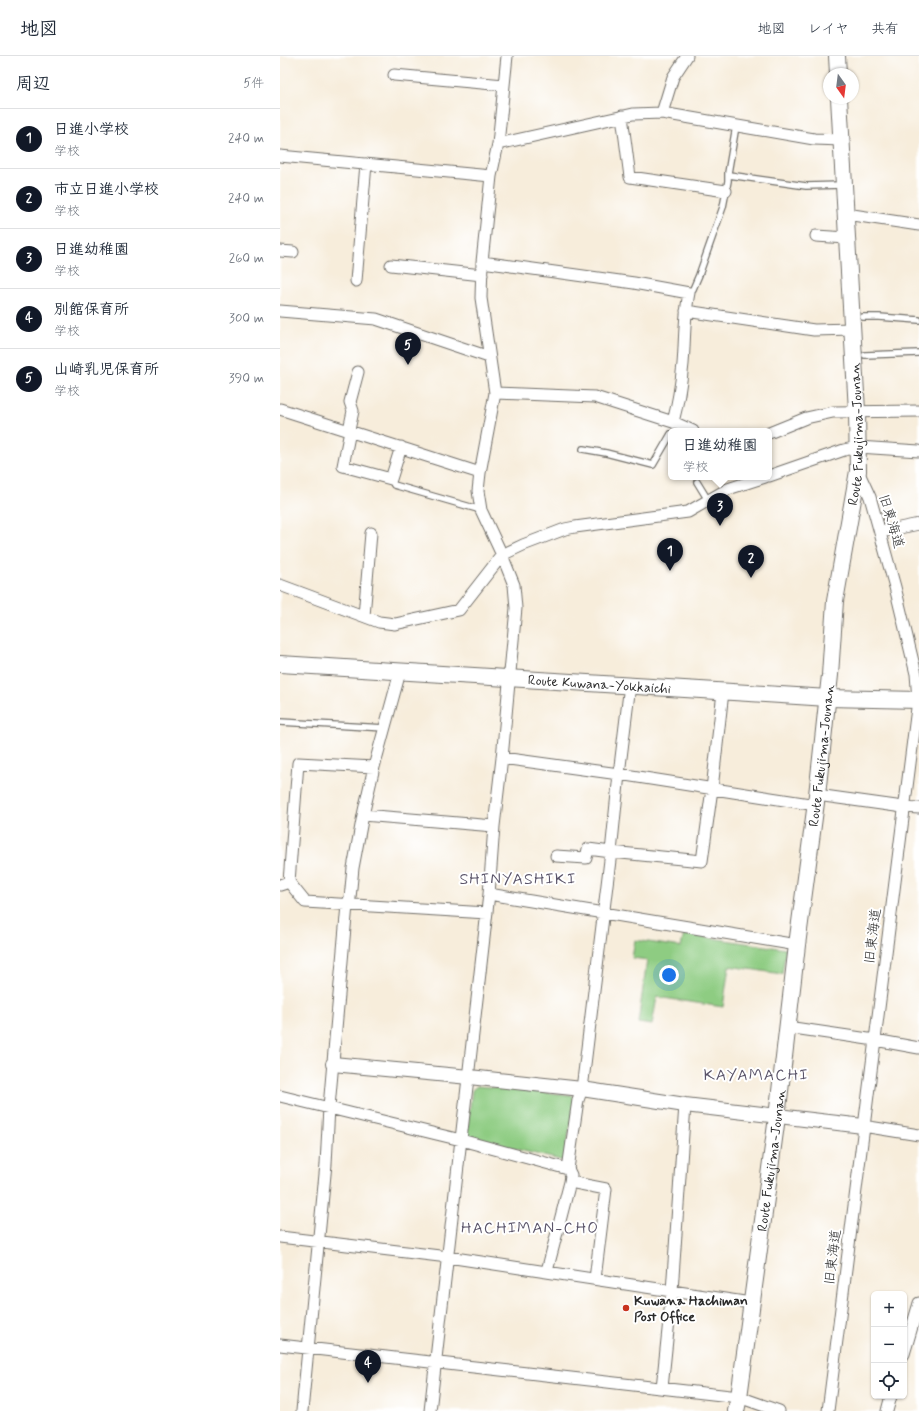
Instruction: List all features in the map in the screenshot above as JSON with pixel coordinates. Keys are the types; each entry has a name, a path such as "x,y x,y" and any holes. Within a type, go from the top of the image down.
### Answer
{"main road":[{"path":"837,56 838,68"},
{"name":"Route Fukujima-Jounan","path":"737,1404 777,1116 797,944 817,800 828,698 835,601 858,471 858,323 847,238 839,104"},
{"name":"Route Kuwana-Yokkaichi","path":"280,664 828,698 918,700"}],"street":[{"path":"430,1411 490,894 494,826 502,758 516,597 514,585 502,555 481,510 478,491 480,472 495,393 481,298 482,262 491,176 498,144 507,56"},
{"path":"662,113 673,77 687,56"},
{"path":"394,74 504,85"},
{"path":"498,144 622,116 662,113 814,139 842,140"},
{"path":"622,116 630,177 726,191"},
{"path":"280,156 491,176"},
{"path":"356,281 366,164"},
{"path":"846,214 919,225"},
{"path":"816,236 847,238"},
{"path":"280,251 293,252"},
{"path":"482,262 634,283 689,293 686,310 682,377 674,426 596,397 495,393"},
{"path":"391,265 482,275"},
{"path":"686,310 814,330 858,323"},
{"path":"280,311 376,319 489,357"},
{"path":"358,372 350,402 354,411 343,466 391,479 401,447"},
{"path":"280,409 480,472"},
{"path":"772,432 812,416 833,412 919,411"},
{"path":"772,475 844,450 858,447 919,451"},
{"name":"旧東海道","path":"828,1411 904,807 914,766 918,700 916,674 895,587 870,497 858,471"},
{"path":"280,585 379,622 395,624 459,610 502,555 523,545 565,529 688,512 728,489 756,480"},
{"path":"880,532 919,524"},
{"path":"364,616 371,534"},
{"path":"302,1411 326,1164 329,1107 347,905 350,898 354,862 374,767 400,672"},
{"path":"568,1169 578,1100 582,1089 630,685"},
{"path":"556,856 586,858 588,849 702,861 723,692"},
{"path":"502,758 619,774 712,789 817,800 919,808"},
{"path":"374,767 298,763 285,884 305,902 487,913"},
{"path":"363,816 494,826"},
{"path":"490,894 797,944"},
{"path":"787,1027 919,1048"},
{"path":"333,1064 582,1089 685,1105 863,1126 919,1135"},
{"path":"280,1096 461,1140 568,1169 572,1175 547,1272"},
{"path":"662,1388 672,1291 685,1105"},
{"path":"570,1182 606,1189 595,1279"},
{"path":"280,1237 448,1257 752,1302"},
{"path":"907,1344 919,1303"},
{"path":"280,1345 662,1388 737,1404 779,1411"},
{"path":"887,1411 890,1399"}],"lane":[{"path":"689,293 693,289 696,282 723,207 736,126"},
{"path":"729,175 806,186 844,185"},
{"path":"858,323 919,320"},
{"path":"865,355 919,353"},
{"path":"583,449 606,453 653,466 668,439"},
{"path":"391,479 394,485 481,510"},
{"path":"697,482 708,500"},
{"path":"280,722 385,728"}],"green space":[{"path":"684,934 786,949 782,974 729,966 723,1007 657,997 652,1025 638,1023 647,960 632,958 635,940 681,947"},
{"path":"477,1086 572,1095 575,1099 564,1161 471,1138 467,1134 472,1090"}],"place":[{"name":"山崎乳児保育所","path":"408,365"},
{"name":"日進幼稚園","path":"720,526"},
{"name":"日進小学校","path":"670,571"},
{"name":"市立日進小学校","path":"751,578"},
{"name":"Kuwana Hachiman Post Office","path":"626,1308"},
{"name":"別館保育所","path":"368,1383"}],"district":[{"name":"SHINYASHIKI","path":"518,878"},
{"name":"KAYAMACHI","path":"756,1074"},
{"name":"HACHIMAN-CHO","path":"530,1227"}]}
